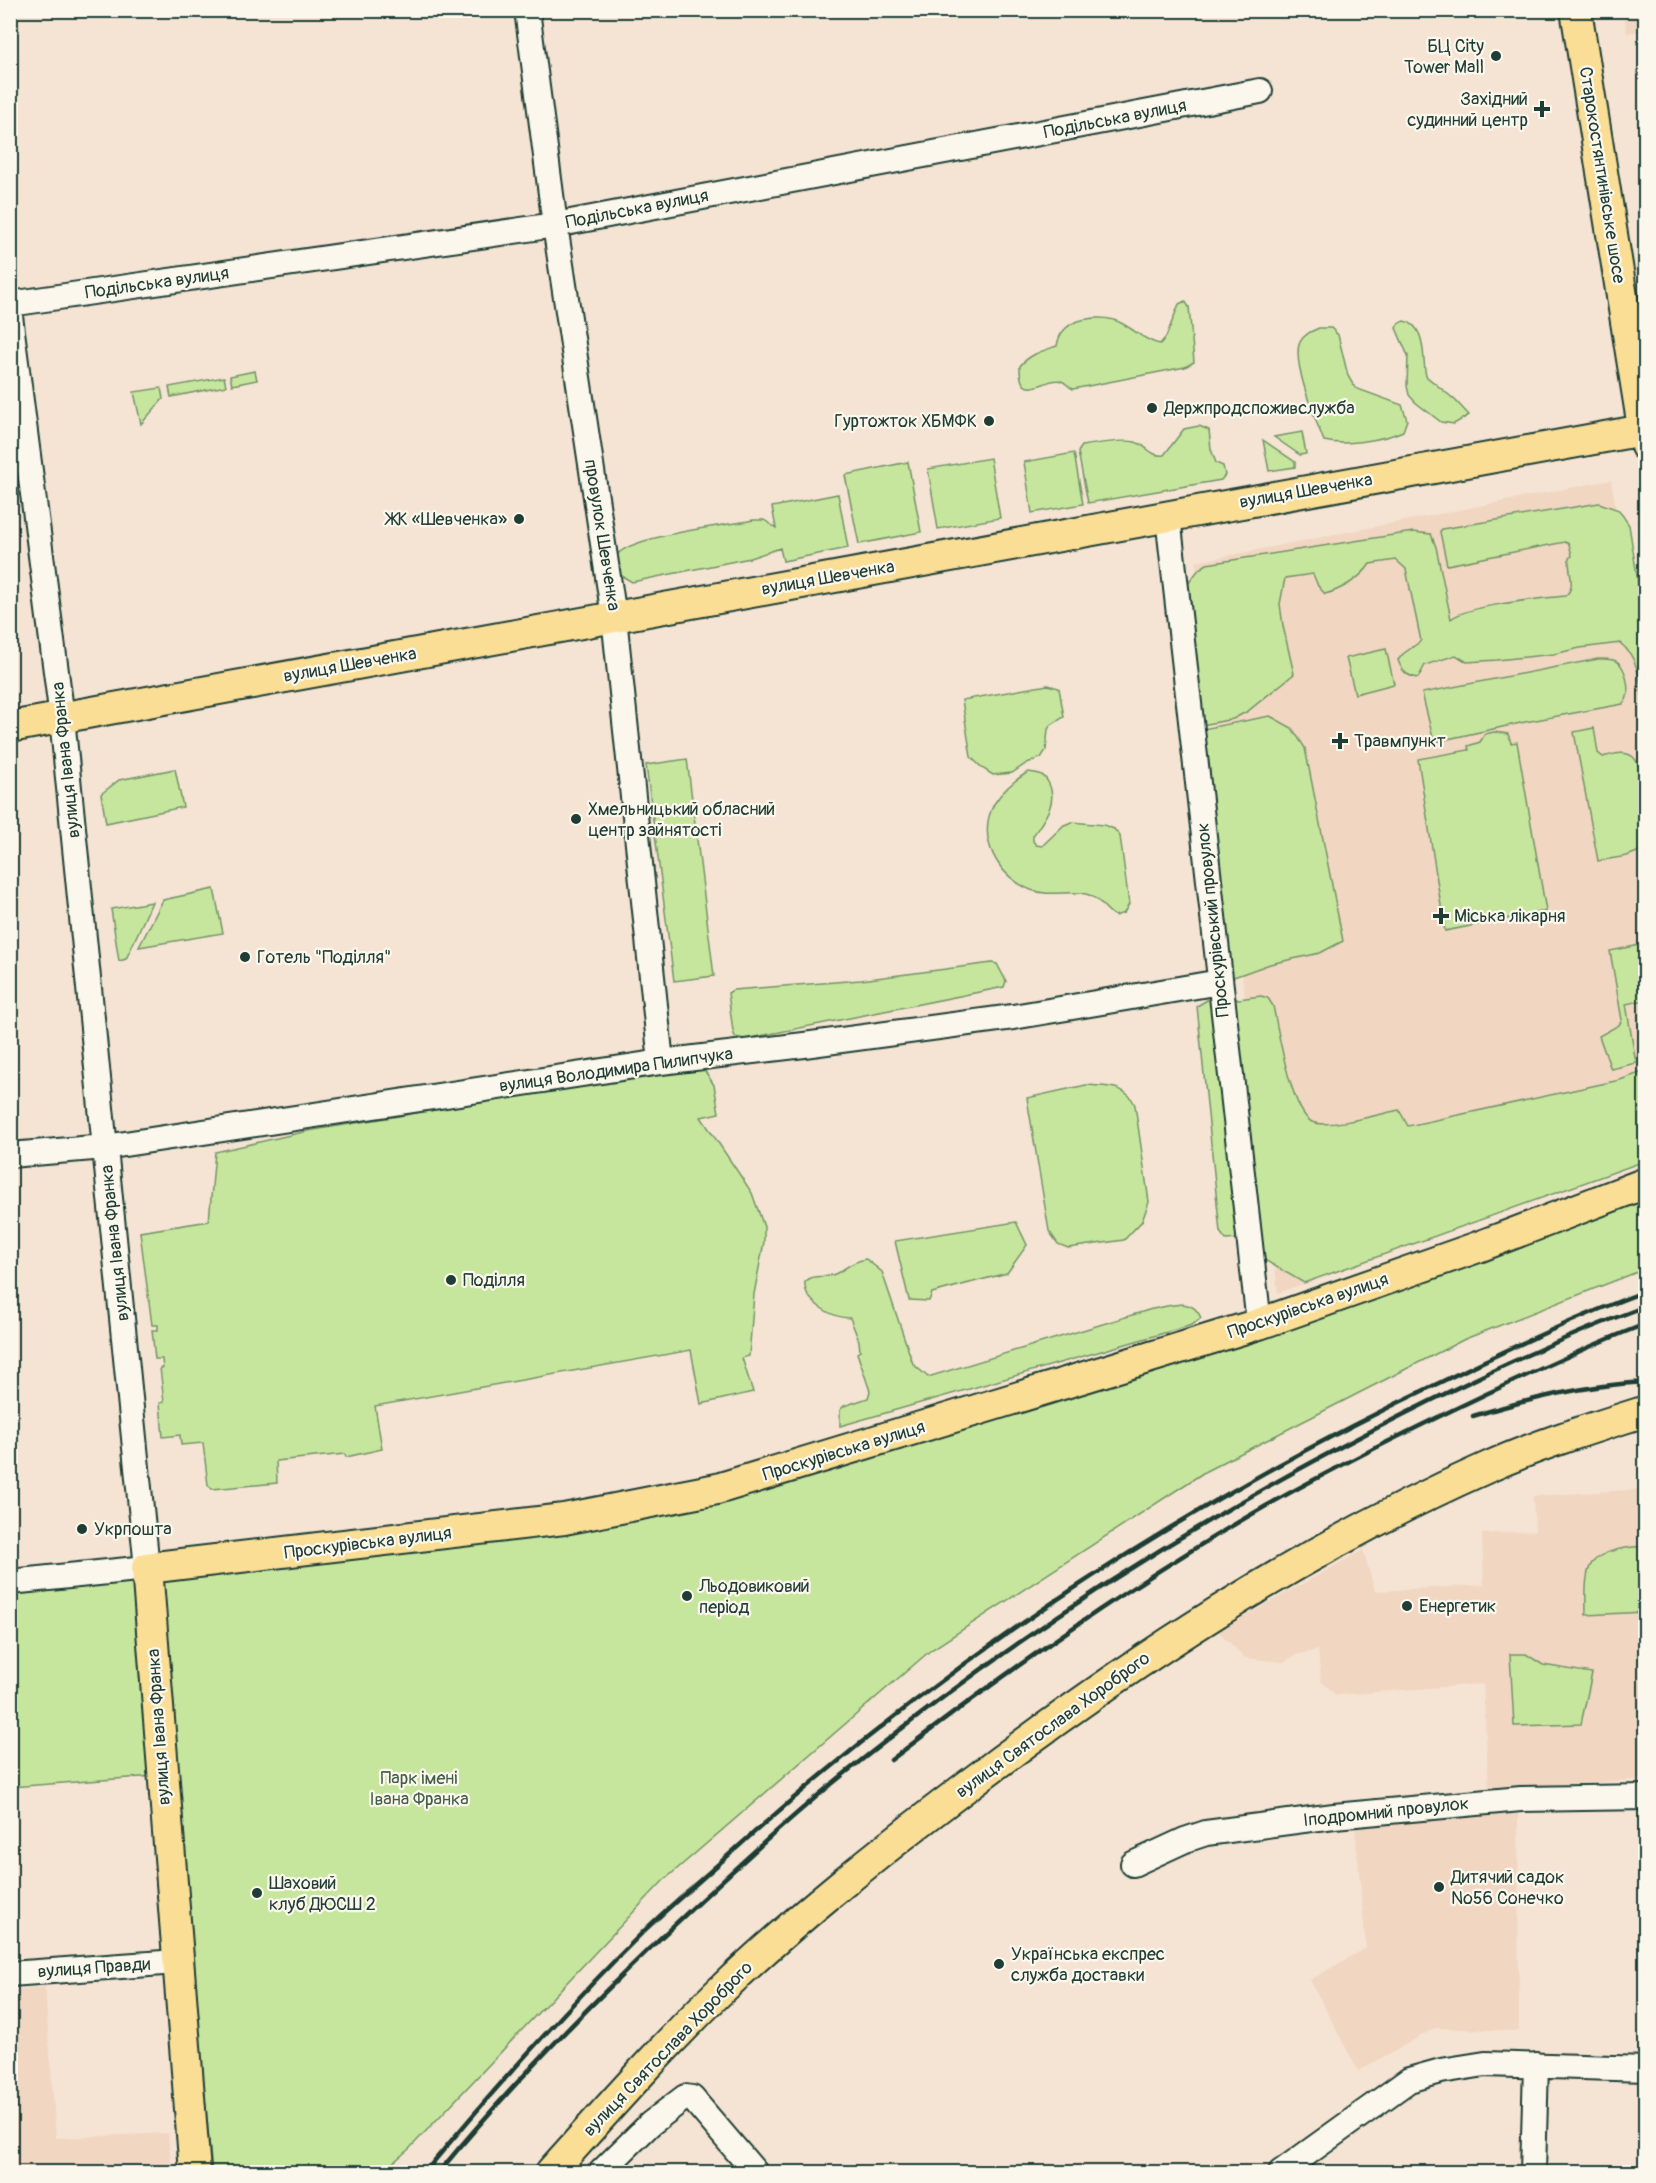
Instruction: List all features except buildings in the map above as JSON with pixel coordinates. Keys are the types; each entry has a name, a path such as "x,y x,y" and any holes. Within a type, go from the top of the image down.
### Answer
{"main road":[{"name":"Старокостянтинівське шосе","path":"1576,10 1645,435"},
{"name":"вулиця Шевченка","path":"10,727 1168,517 1645,435"},
{"name":"Проскурівська вулиця","path":"147,1568 564,1519 717,1489 1259,1324 1467,1251 1646,1183"},
{"name":"вулиця Святослава Хороброго","path":"551,2172 615,2101 721,1991 837,1888 1064,1714 1166,1644 1365,1526 1487,1467 1565,1437 1646,1411"},
{"name":"вулиця Івана Франка","path":"147,1568 195,2172"}],"street":[{"name":"провулок Шевченка","path":"527,10 555,225 614,617 661,1062"},
{"name":"Подільська вулиця","path":"10,304 555,225 1260,92"},
{"name":"вулиця Івана Франка","path":"10,316 62,718 147,1568"},
{"name":"Проскурівський провулок","path":"1168,517 1259,1324"},
{"name":"вулиця Володимира Пилипчука","path":"10,1155 105,1147 661,1062 1002,1018 1220,982"},
{"name":"Проскурівська вулиця","path":"10,1581 147,1568"},
{"name":"Іподромний провулок","path":"1133,1863 1206,1833 1322,1818 1521,1799 1646,1797"},
{"name":"вулиця Правди","path":"10,1974 177,1962"},
{"path":"1281,2172 1409,2080 1441,2071 1485,2064 1646,2069"},
{"path":"1533,2172 1536,2065"},
{"path":"601,2172 650,2124 685,2097 692,2098 705,2111 755,2172"}],"shaded area":[{"path":"1623,11 1645,11 1645,48 1642,31 1627,33"},
{"name":"Міська лікарня","path":"1611,480 1645,675 1645,1158 1278,1293 1196,562"},
{"path":"1645,1489 1645,1779 1489,1790 1483,1684 1336,1695 1321,1681 1318,1650 1295,1655 1284,1662 1245,1658 1218,1631 1363,1550 1375,1591 1484,1585 1482,1534 1535,1531 1533,1496"},
{"name":"Дитячий садок №56 Сонечко","path":"1518,1812 1519,2031 1435,2028 1358,2071 1310,1980 1366,1948 1355,1827"},
{"path":"45,1987 56,2138 168,2133 172,2172 11,2172 11,1990"}],"green space":[{"path":"1185,301 1189,307 1194,362 1185,367 1073,389 1055,380 1035,387 1024,385 1020,366 1041,351 1057,346 1065,329 1077,321 1101,318 1117,321 1160,344 1166,337 1179,304"},
{"path":"1404,321 1417,329 1420,336 1426,376 1469,415 1454,424 1441,422 1409,395 1408,356 1396,328"},
{"path":"1319,328 1331,328 1338,335 1348,376 1355,388 1402,405 1407,420 1403,431 1364,441 1342,443 1324,441 1306,391 1298,351 1304,337"},
{"path":"255,371 257,380 232,385 230,376"},
{"path":"224,377 226,386 171,397 169,387"},
{"path":"161,388 163,399 141,424 134,392"},
{"path":"1199,426 1209,430 1211,449 1216,463 1223,466 1225,475 1221,480 1088,503 1078,452 1082,446 1130,441 1152,453 1164,455 1184,429"},
{"path":"1302,432 1306,454 1300,455 1274,437"},
{"path":"1263,440 1295,462 1295,467 1269,471"},
{"path":"1074,453 1083,504 1032,513 1024,462"},
{"path":"990,458 1000,518 938,529 928,469"},
{"path":"908,462 921,532 859,544 845,475"},
{"path":"838,494 848,548 783,561 780,548 750,558 632,582 617,573 617,555 626,548 641,542 681,532 754,520 764,520 776,528 772,507"},
{"path":"1599,503 1619,510 1629,525 1645,627 1645,714 1636,666 1632,657 1620,643 1554,654 1497,660 1467,662 1456,655 1425,665 1418,678 1410,676 1403,670 1398,660 1421,641 1406,569 1396,560 1370,564 1350,583 1325,594 1318,586 1313,574 1285,578 1280,604 1294,674 1248,711 1233,719 1202,725 1185,588 1199,569 1207,564 1413,532 1431,534 1436,547 1451,619 1488,606 1565,596 1571,588 1569,558 1572,556 1569,544 1565,542 1447,565 1440,532 1442,529"},
{"path":"1646,521 1645,568 1638,522"},
{"path":"1386,649 1394,684 1355,694 1346,658"},
{"path":"1598,659 1613,660 1621,666 1628,689 1623,704 1434,742 1422,693"},
{"path":"1048,685 1059,688 1064,717 1048,729 1046,750 1041,758 1027,763 1012,773 993,775 982,768 971,757 962,700"},
{"path":"1270,716 1292,728 1305,748 1343,941 1320,953 1270,964 1220,982 1192,731"},
{"path":"1594,728 1598,753 1603,757 1624,753 1636,760 1645,798 1645,849 1627,856 1598,861 1574,732"},
{"path":"1494,732 1508,734 1511,743 1517,742 1546,911 1445,931 1418,759 1469,750 1468,746 1480,742 1485,734"},
{"path":"687,759 714,976 674,981 646,765"},
{"path":"175,769 183,807 106,823 101,794 119,780"},
{"path":"1028,772 1044,777 1052,796 1049,810 1033,836 1036,845 1042,846 1064,825 1072,822 1104,825 1114,829 1120,836 1129,904 1124,913 1115,916 1086,894 1045,893 1031,890 1019,884 1000,866 989,843 989,817 994,804 1001,795"},
{"path":"214,889 223,933 139,947 163,900"},
{"path":"152,902 126,959 119,961 111,909"},
{"path":"1645,944 1645,1000 1626,1004 1636,1063 1611,1069 1599,1036 1619,1025 1622,1020 1610,951"},
{"path":"997,964 1006,981 1004,987 745,1039 735,1037 733,1031 728,993 733,990 861,980"},
{"path":"1261,996 1268,998 1273,1006 1292,1087 1304,1115 1312,1122 1330,1124 1399,1110 1408,1126 1620,1080 1645,1071 1645,1161 1304,1283 1251,1252 1239,1239 1226,1240 1220,1232 1197,1006 1212,997 1223,1001"},
{"name":"Поділля","path":"703,1068 714,1085 719,1113 701,1117 752,1193 764,1227 764,1242 754,1294 749,1356 742,1358 753,1392 701,1404 691,1350 375,1406 382,1449 346,1457 345,1454 276,1461 277,1483 212,1489 208,1485 203,1443 181,1445 180,1435 163,1437 160,1403 164,1402 160,1368 163,1368 162,1359 155,1359 152,1330 158,1330 158,1325 152,1325 140,1232 209,1221 215,1152 308,1131 632,1077 633,1079"},
{"path":"1086,1085 1121,1090 1131,1098 1135,1105 1149,1202 1142,1221 1124,1240 1068,1248 1058,1244 1049,1231 1027,1098"},
{"name":"Парк імені Івана Франка","path":"1645,1193 1645,1269 1465,1339 1206,1471 931,1650 663,1881 409,2149 382,2172 212,2172 156,1576 565,1528"},
{"path":"1016,1222 1027,1245 1007,1273 932,1293 929,1301 909,1300 895,1241"},
{"path":"866,1259 882,1272 913,1364 928,1377 1152,1309 1187,1305 1193,1307 1201,1318 1192,1325 840,1426 840,1410 844,1406 868,1398 870,1391 857,1353 860,1351 859,1341 850,1318 820,1308 809,1296 805,1282 811,1278 832,1275 855,1262"},
{"path":"1645,1546 1645,1612 1586,1615 1587,1580 1592,1563 1610,1552"},
{"path":"139,1577 154,1776 11,1787 11,1589"},
{"path":"1510,1654 1526,1654 1543,1665 1592,1673 1581,1724 1514,1726"}],"railway":[{"path":"425,2172 532,2048 656,1919 812,1783 895,1716 981,1652 1070,1591 1253,1479 1347,1428 1518,1345 1646,1291"},
{"path":"439,2172 565,2032 700,1901 818,1795 969,1678 1140,1563 1198,1527 1318,1459 1479,1377 1646,1306"},
{"path":"891,1760 982,1692 1121,1595 1266,1506 1456,1408 1585,1349 1646,1324"},
{"path":"1473,1416 1558,1394 1602,1386 1646,1382"}],"place":[{"name":"БЦ City Tower Mall","path":"1496,56"},
{"name":"Західний судинний центр","path":"1542,109"},
{"name":"Держпродспоживслужба","path":"1152,408"},
{"name":"Гуртожток ХБМФК","path":"989,421"},
{"name":"ЖК «Шевченка»","path":"519,519"},
{"name":"Травмпункт","path":"1340,741"},
{"name":"Хмельницький обласний центр зайнятості","path":"576,819"},
{"name":"Міська лікарня","path":"1441,916"},
{"name":"Готель \"Поділля\"","path":"245,957"},
{"name":"Поділля","path":"451,1280"},
{"name":"Укрпошта","path":"82,1529"},
{"name":"Льодовиковий період","path":"687,1596"},
{"name":"Енергетик","path":"1407,1606"},
{"name":"Дитячий садок №56 Сонечко","path":"1439,1887"},
{"name":"Шаховий клуб ДЮСШ 2","path":"257,1893"},
{"name":"Українська експрес служба доставки","path":"999,1964"}]}
